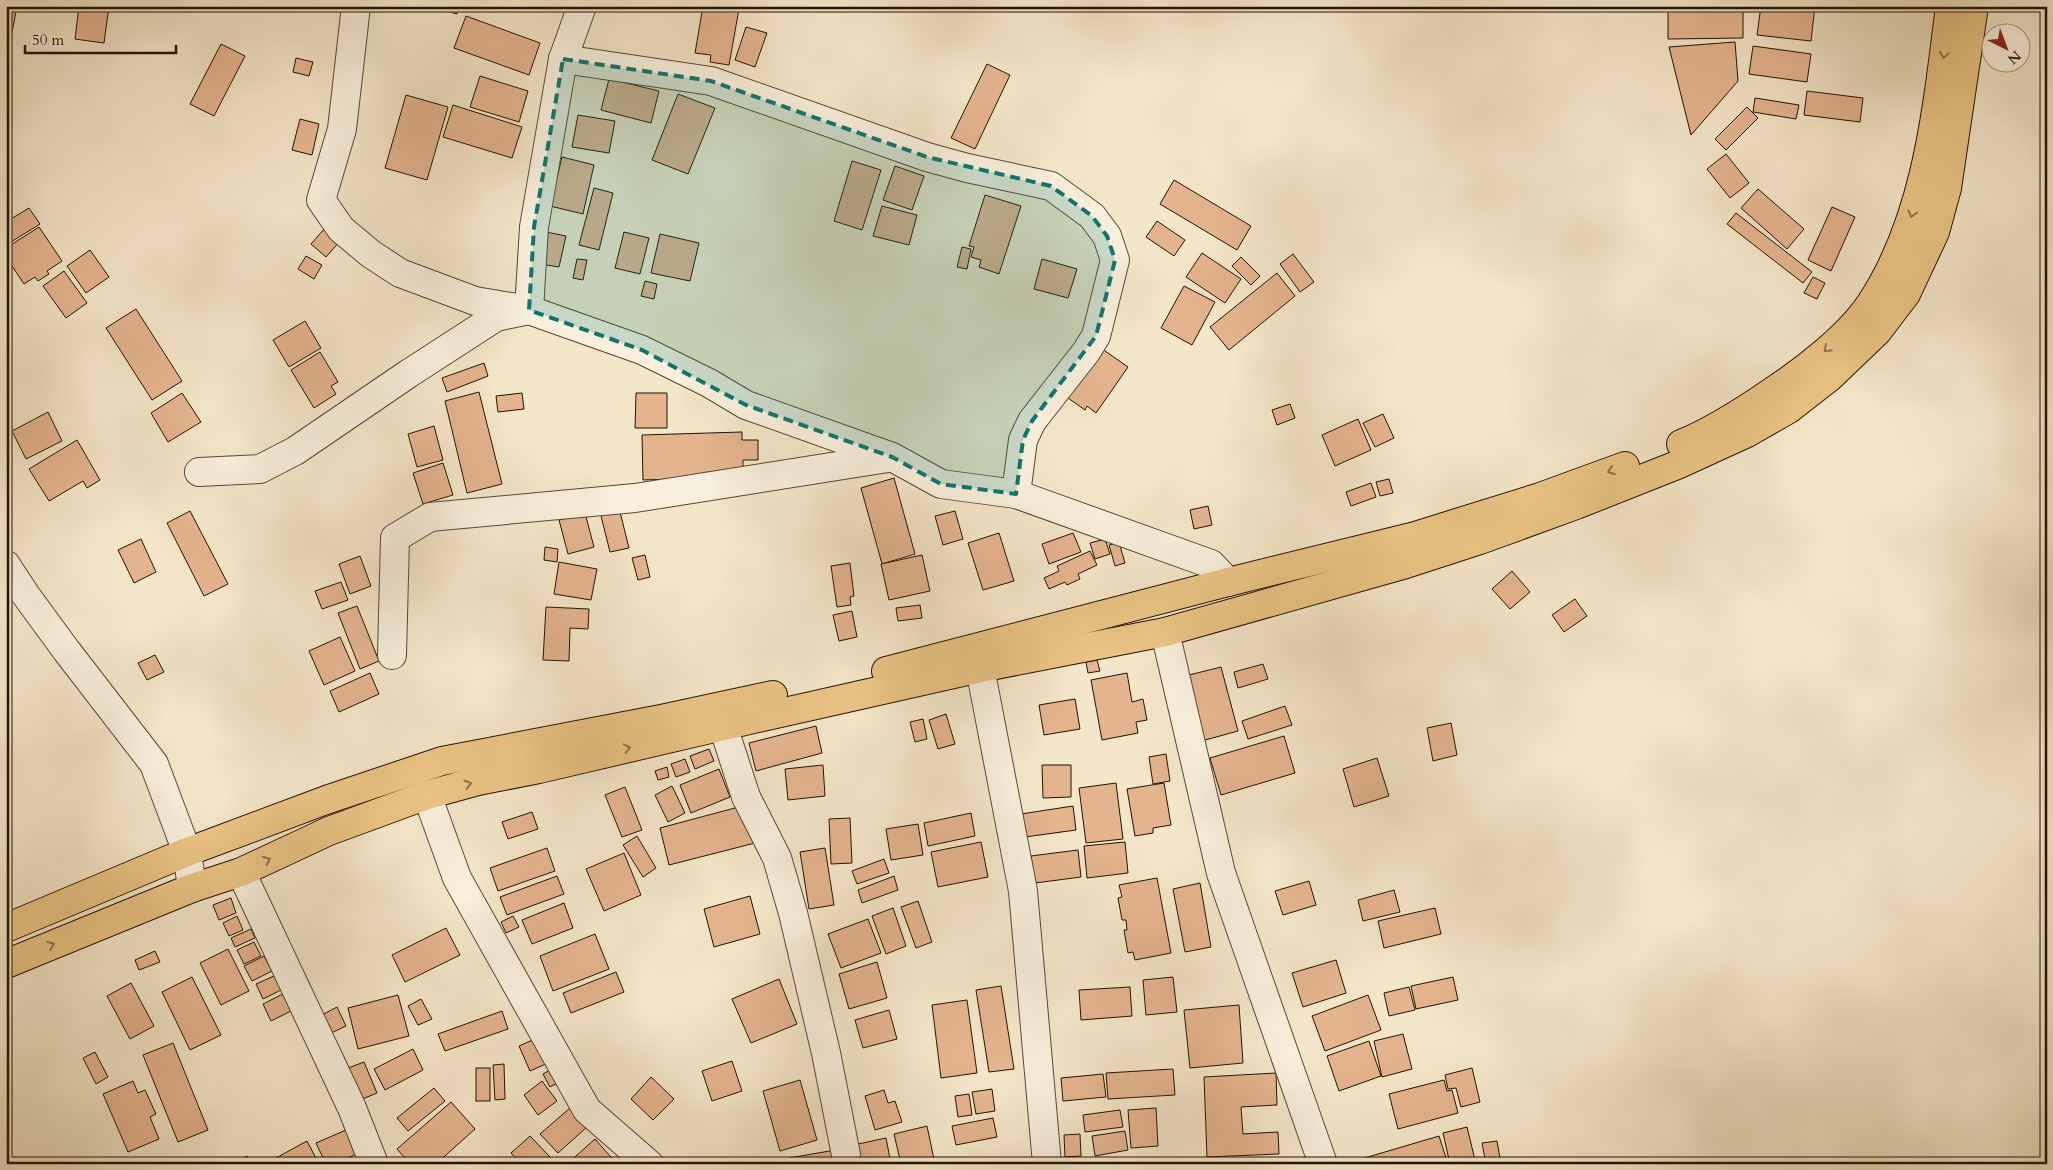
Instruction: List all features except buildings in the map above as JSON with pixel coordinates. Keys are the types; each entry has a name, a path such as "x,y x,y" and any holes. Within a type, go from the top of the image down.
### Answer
{"main road":[{"path":"6,928 187,852 326,800 442,761 661,719 891,670 1228,582 1415,536 1540,497 1692,439 1756,402 1809,365 1847,331 1870,304 1904,241 1921,181 1936,117 1950,6"},
{"path":"6,964 192,888 241,872 329,831 427,795 478,780 539,769 980,668 1165,632 1406,564 1480,540 1677,465 1748,433 1789,410 1830,377 1877,332 1906,294 1935,232 1947,188 1974,6"}],"street":[{"path":"356,6 342,128 321,200 340,229 371,254 400,273 476,301 529,310 642,350 710,383 746,405 892,457 941,484 1016,494 1212,564 1228,582"},
{"path":"529,310 534,228 563,59 582,6"},
{"path":"563,59 711,81 927,157 967,168 1051,186 1092,216 1108,236 1116,260 1096,336 1086,352 1032,421 1023,440 1016,494"},
{"path":"199,472 260,469 294,451 496,317 529,310"},
{"path":"392,655 395,538 430,517 635,498 892,457"},
{"path":"6,565 24,594 154,764 187,852 192,888"},
{"path":"1165,632 1221,873 1323,1164"},
{"path":"980,668 1022,891 1047,1164"},
{"path":"723,726 746,797 777,858 794,914 826,1053 846,1155"},
{"path":"427,795 457,878 587,1110 649,1164"},
{"path":"241,872 352,1108 374,1164"}],"highlighted area":[{"path":"563,59 711,81 927,157 1051,186 1092,216 1107,236 1115,260 1096,336 1032,421 1023,440 1016,494 941,484 892,457 746,405 642,350 529,310 534,227"}]}
